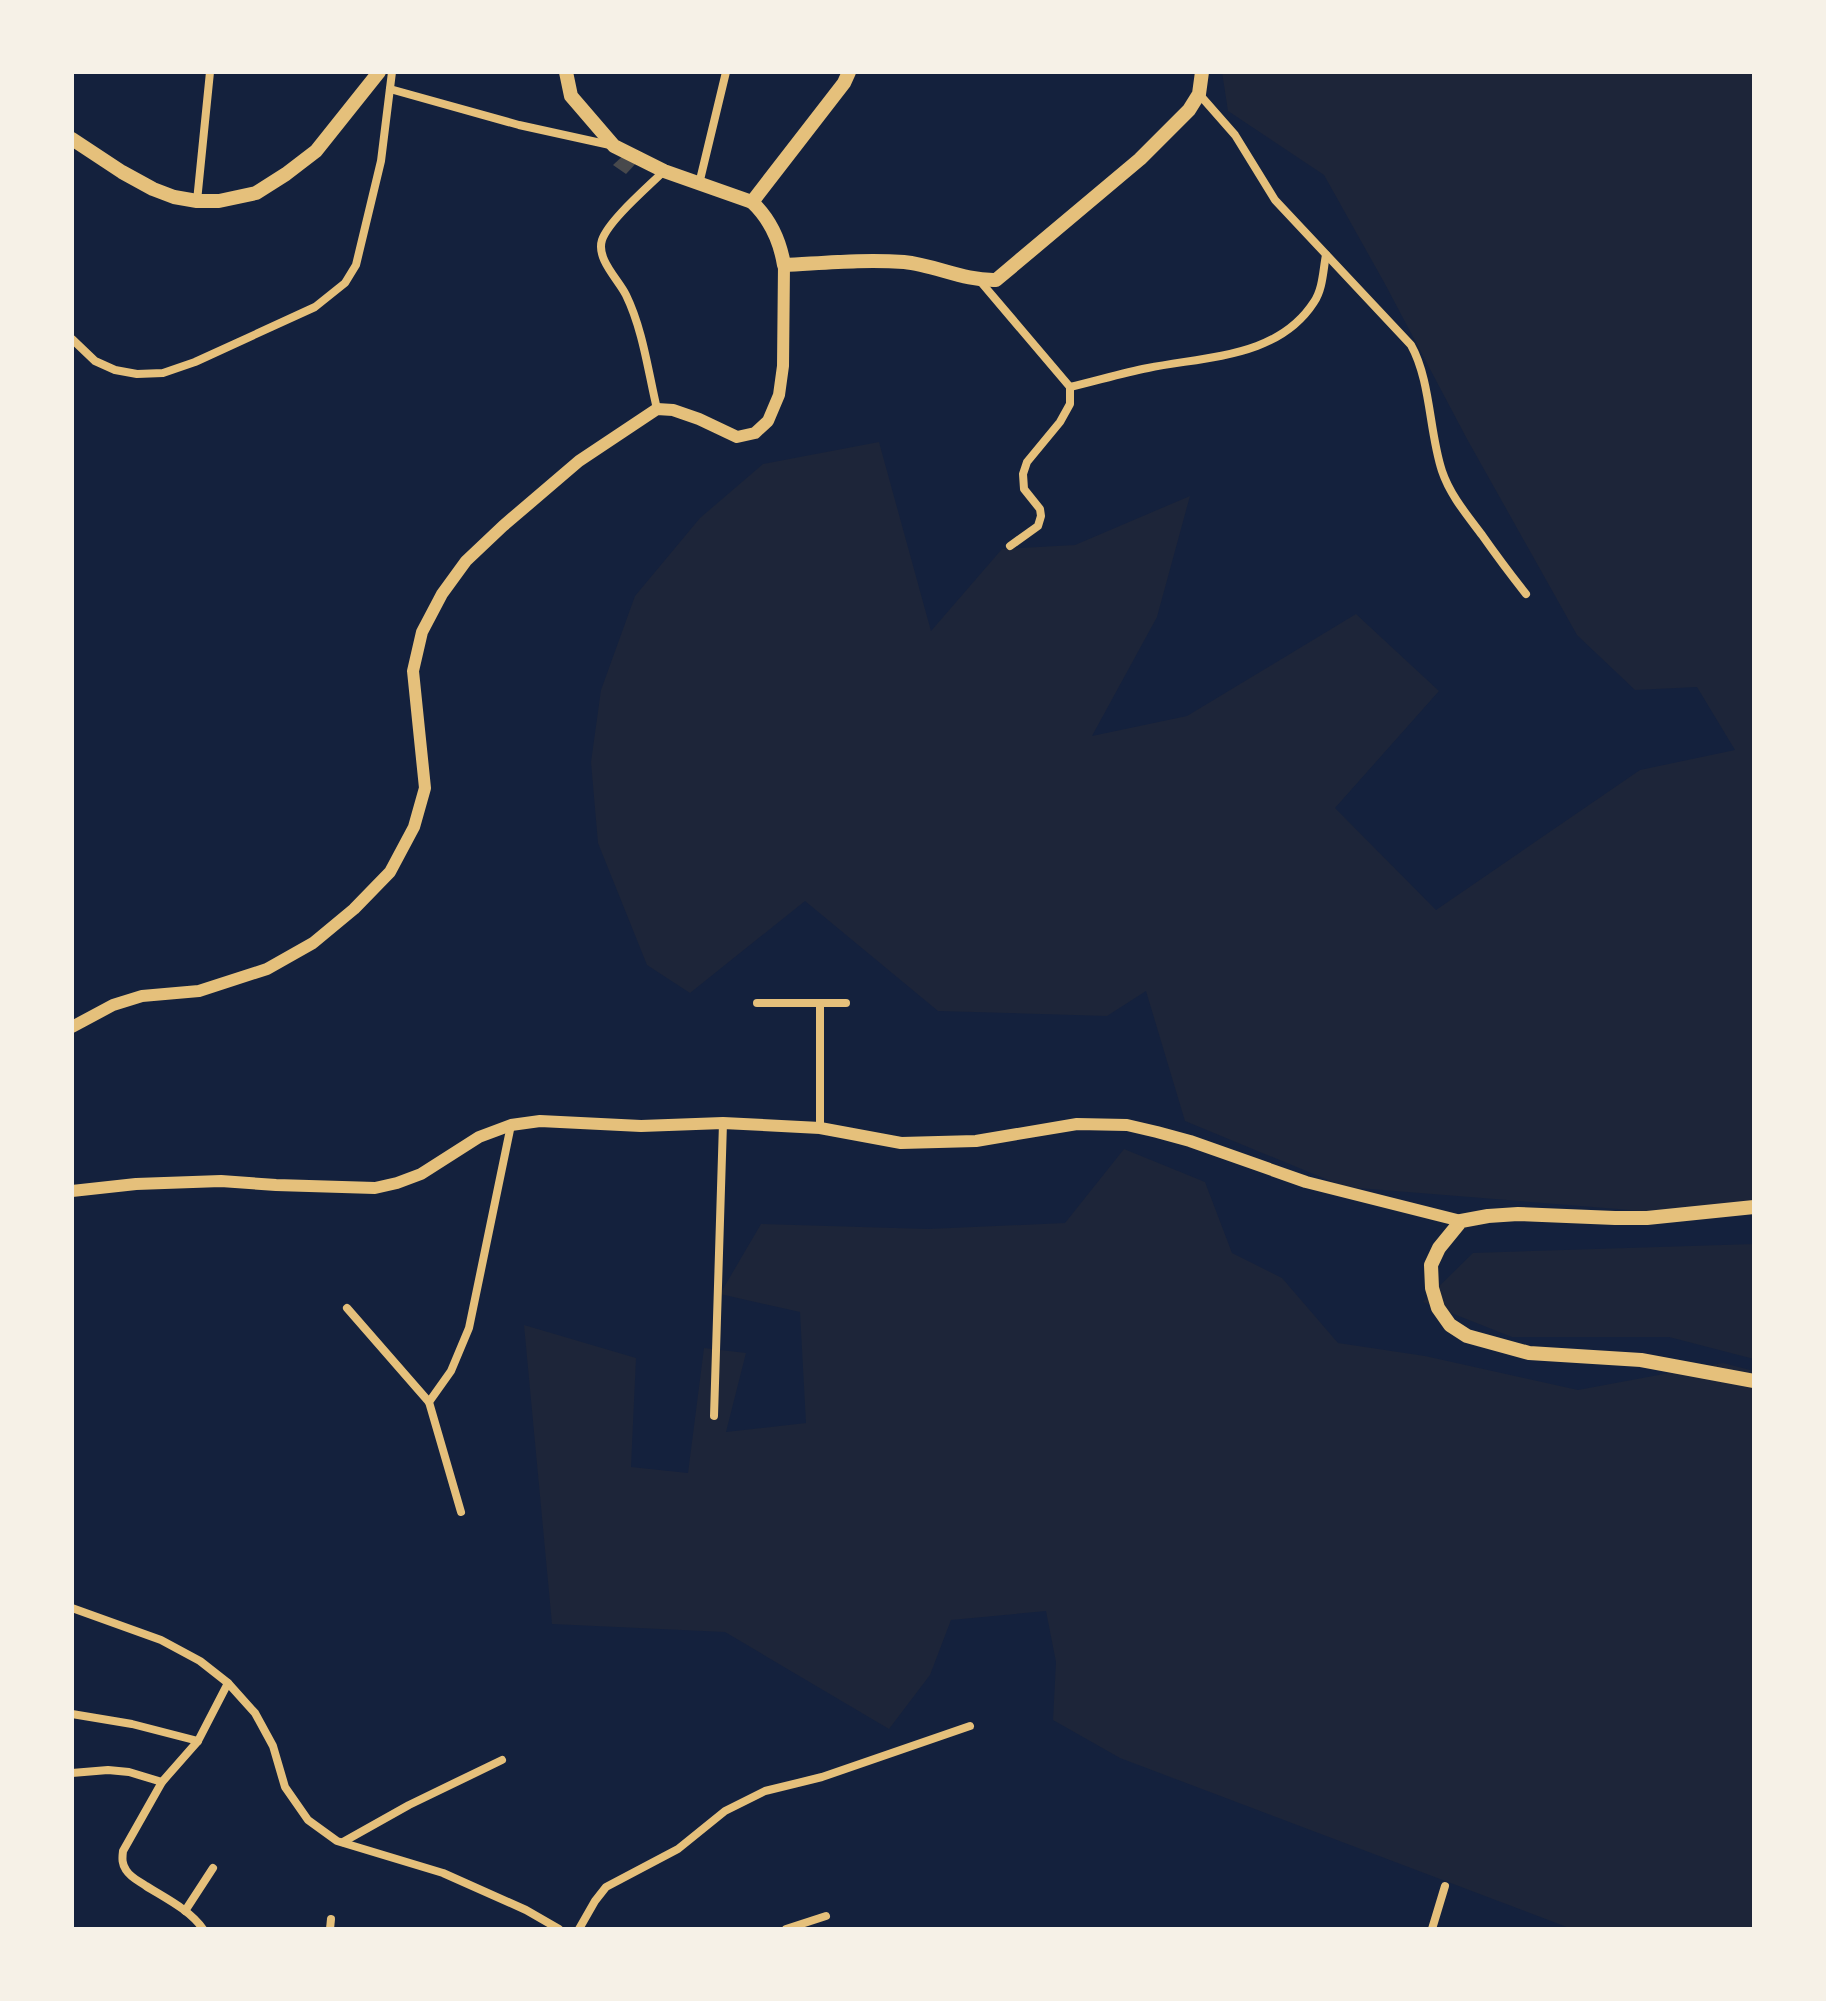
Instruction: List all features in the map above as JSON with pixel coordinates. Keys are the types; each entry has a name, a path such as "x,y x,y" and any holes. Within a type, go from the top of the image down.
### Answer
{"main road":[{"path":"72,139 122,172 174,197 219,201 256,193 316,151 379,72"},
{"path":"566,72 571,96 614,146 664,171 752,202 772,228 784,265 905,262 980,280 996,280 1140,159 1189,110 1199,94 1202,72"},
{"path":"752,202 844,83 849,72"},
{"path":"1754,1207 1647,1218 1488,1216 1461,1221 1439,1248 1431,1265 1432,1288 1438,1308 1450,1325 1467,1336 1529,1353 1641,1360 1754,1381"}],"street":[{"path":"197,201 210,72"},
{"path":"72,339 95,361 115,370 137,374 163,373 195,362 315,307 345,283 356,265 381,161 392,72"},
{"path":"699,184 726,72"},
{"path":"390,89 519,125 614,146"},
{"path":"1199,94 1235,135 1275,200 1411,345 1422,373 1443,475 1461,507 1526,594"},
{"path":"657,409 636,317 601,252 601,242 608,227 664,171"},
{"path":"1070,387 1146,368 1255,348 1287,333 1316,301 1326,255"},
{"path":"72,1027 127,1000 199,991 267,969 313,943 354,909 390,872 414,827 425,788 413,671 422,632 442,594 466,561 503,526 579,461 657,409 673,410 699,419 737,437 755,433 768,421 779,395 783,366 784,265"},
{"path":"980,280 1070,387 1070,404 1060,422 1027,462 1023,474 1024,489 1040,509 1038,526 1010,546"},
{"path":"757,1003 846,1003"},
{"path":"820,1003 820,1128"},
{"path":"72,1191 136,1184 221,1181 375,1188 421,1174 479,1137 511,1125 540,1121 641,1126 723,1123 820,1128 901,1143 976,1141 1077,1124 1127,1125 1190,1141 1306,1182 1461,1221"},
{"path":"714,1416 723,1123"},
{"path":"429,1402 451,1371 469,1328 511,1125"},
{"path":"347,1308 429,1402 461,1512"},
{"path":"72,1608 161,1640 200,1661 228,1683 255,1713 273,1746 285,1787 308,1820 337,1841 443,1873 526,1910 559,1929"},
{"path":"203,1929 185,1911 132,1877 122,1860 123,1851 162,1782 198,1741 228,1683"},
{"path":"72,1714 132,1724 198,1741"},
{"path":"579,1929 606,1887 678,1849 725,1811 765,1791 822,1777 970,1726"},
{"path":"343,1842 409,1805 502,1760"},
{"path":"72,1773 129,1772 162,1782"},
{"path":"185,1911 213,1868"},
{"path":"1432,1929 1445,1886"},
{"path":"786,1929 826,1916"}],"shaded area":[{"path":"1222,72 1754,72 1754,1203 1655,1212 1345,1187 1185,1121 1146,991 1107,1016 938,1011 805,901 690,993 647,965 598,843 591,762 601,690 635,596 700,518 763,464 879,442 931,631 1002,549 1075,545 1190,496 1157,617 1092,736 1187,716 1356,614 1439,691 1335,808 1436,910 1640,770 1735,750 1697,687 1635,690 1577,635 1324,175 1228,111"},
{"path":"1124,1149 1205,1182 1232,1253 1282,1278 1338,1343 1425,1356 1578,1390 1723,1363 1754,1371 1754,1929 1572,1929 1120,1758 1053,1720 1056,1662 1046,1611 951,1620 930,1675 889,1729 725,1632 552,1624 524,1325 636,1358 631,1467 688,1473 704,1348 746,1353 726,1432 806,1423 800,1312 720,1294 761,1224 928,1229 1065,1223"},
{"path":"1754,1244 1754,1359 1669,1337 1512,1337 1423,1302 1473,1253"}],"building":[{"path":"627,152 640,159 626,174 613,165"}]}
